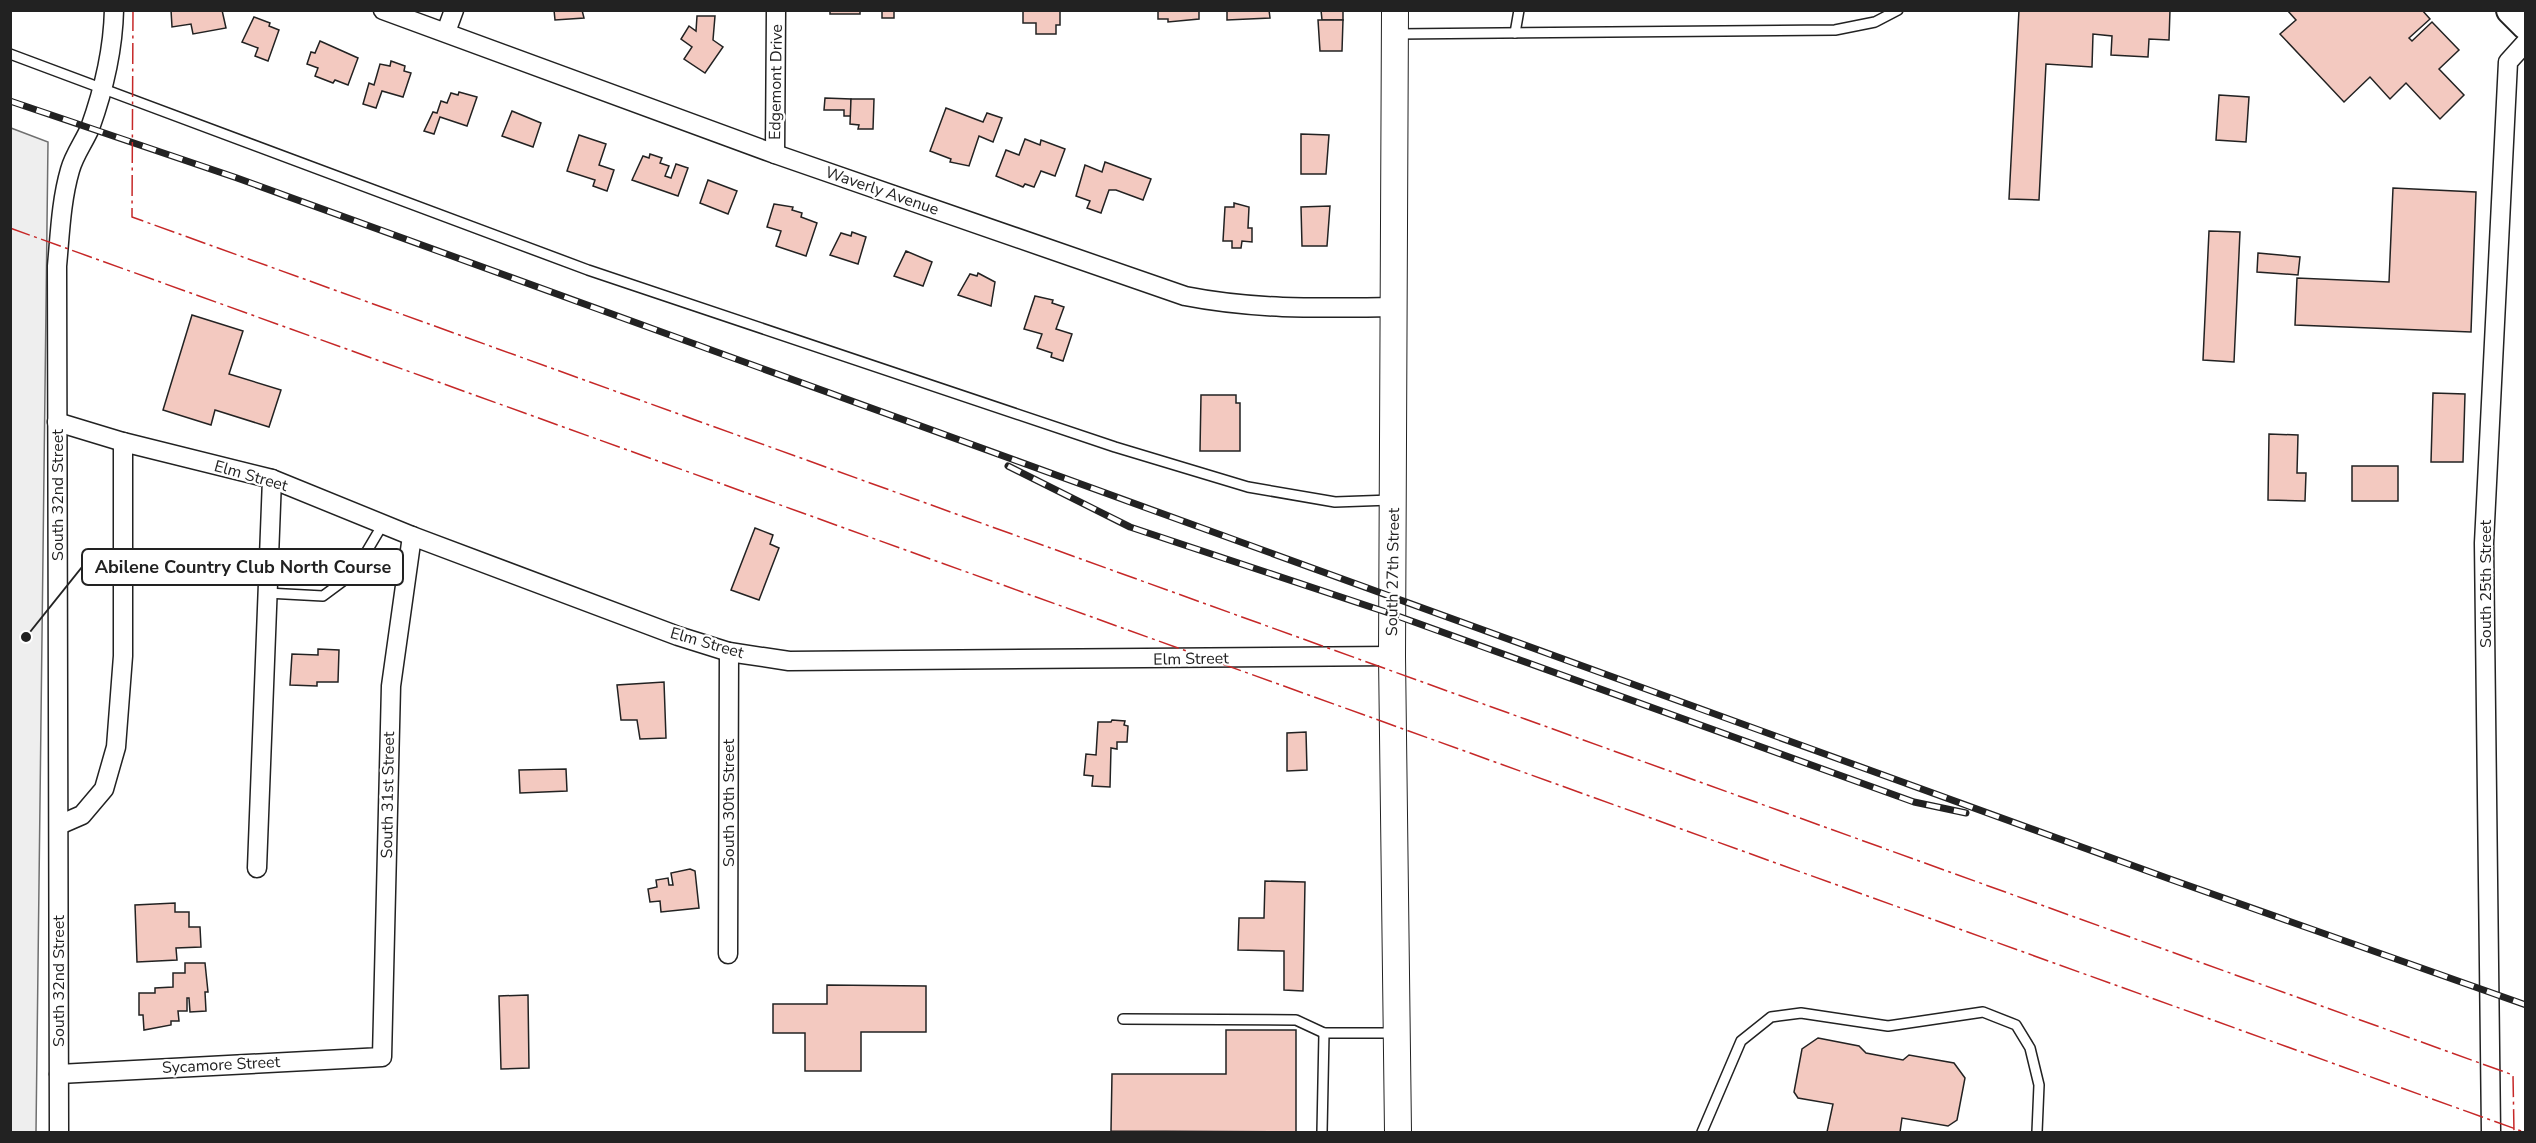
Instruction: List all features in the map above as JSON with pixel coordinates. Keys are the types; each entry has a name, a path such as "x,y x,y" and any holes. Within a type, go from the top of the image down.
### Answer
{"main road":[{"path":"2511,10 2526,25"},
{"name":"South 27th Street","path":"1395,22 1392,656 1398,1132"}],"street":[{"name":"South 32nd Street","path":"59,1132 57,266 63,203 70,167 89,129 103,88 113,50 114,10"},
{"name":"Waverly Avenue","path":"383,10 775,154 1185,296 1245,306 1394,307"},
{"path":"446,32 454,10"},
{"name":"Edgemont Drive","path":"775,154 776,10"},
{"name":"South 25th Street","path":"2491,1132 2484,543 2508,62 2526,42"},
{"name":"Elm Street","path":"57,422 123,442 273,480 412,536 678,636 729,652 789,661 1392,656"},
{"path":"59,825 82,815 104,789 116,747 123,656 123,442"},
{"path":"257,868 273,480"},
{"name":"South 31st Street","path":"382,1057 391,686 412,536"},
{"name":"South 30th Street","path":"728,954 729,652"},
{"name":"Sycamore Street","path":"59,1074 382,1057"}],"lane":[{"path":"1515,33 1519,10"},
{"path":"1395,22 1515,33 1835,30 1875,22 1898,10"},
{"path":"10,54 588,270 1116,447 1248,488 1335,502 1394,500"},
{"path":"267,593 323,596 354,573 383,524"},
{"path":"1702,1132 1741,1041 1771,1017 1801,1013 1888,1026 1983,1012 2016,1025 2030,1048 2039,1085 2037,1132"},
{"path":"1123,1020 1296,1020 1324,1033 1396,1033"},
{"path":"1322,1132 1324,1033"}],"shaded area":[{"path":"11,128 48,142 36,1132 10,1132"}],"building":[{"path":"171,10 222,10 226,28 193,34 191,24 172,27"},
{"path":"554,10 582,10 584,18 555,20"},
{"path":"830,10 860,10 860,14 830,14"},
{"path":"882,10 894,10 894,18 882,18"},
{"path":"1023,10 1060,10 1060,25 1056,25 1056,34 1036,34 1036,23 1023,23"},
{"path":"1158,10 1199,10 1199,19 1168,22 1168,19 1158,19"},
{"path":"1227,10 1269,10 1270,18 1227,20"},
{"path":"1321,10 1343,10 1343,20 1322,20"},
{"path":"2019,10 2170,10 2169,40 2149,39 2148,57 2111,55 2112,36 2093,34 2092,67 2046,64 2039,200 2009,199"},
{"path":"2287,10 2422,10 2430,19 2409,38 2412,41 2432,22 2459,50 2439,69 2464,95 2440,119 2406,83 2390,99 2370,77 2344,102 2280,34 2296,20"},
{"path":"697,16 715,16 713,40 723,47 705,73 684,59 692,47 681,39 689,26 696,31"},
{"path":"254,17 270,23 269,26 279,30 268,61 255,56 258,48 242,42"},
{"path":"1318,20 1343,20 1342,51 1320,51"},
{"path":"320,41 358,58 348,85 335,80 333,83 315,76 318,68 307,64 311,52 315,53"},
{"path":"391,61 405,66 404,71 411,73 403,97 382,91 376,108 363,104 369,83 374,85 380,64 390,66"},
{"path":"459,92 477,97 467,126 440,117 434,134 424,131 433,112 437,113 441,101 447,103 451,93 458,95"},
{"path":"2219,95 2249,97 2246,142 2216,140"},
{"path":"825,98 851,99 851,116 844,116 844,110 824,110"},
{"path":"851,99 874,99 873,129 858,129 859,125 850,124"},
{"path":"946,108 983,122 987,113 1002,118 993,142 979,136 969,166 950,162 951,159 930,151"},
{"path":"512,111 541,123 533,147 502,136"},
{"path":"1301,134 1329,135 1326,174 1301,174"},
{"path":"579,135 606,144 599,165 614,170 607,191 593,186 595,180 567,171"},
{"path":"1025,139 1040,145 1041,140 1065,149 1055,176 1041,171 1034,187 1025,184 1023,187 996,176 1006,150 1019,155"},
{"path":"650,154 662,158 660,163 669,166 665,176 671,178 676,164 688,168 678,196 632,180 643,156 649,158"},
{"path":"1105,162 1151,179 1143,200 1116,190 1109,190 1101,213 1087,208 1090,201 1076,196 1085,165 1102,172"},
{"path":"708,180 737,191 728,214 700,203"},
{"path":"2393,188 2476,192 2471,332 2295,325 2297,278 2389,282"},
{"path":"1234,203 1249,207 1248,228 1252,228 1252,242 1242,241 1241,248 1232,248 1232,241 1223,241 1225,207 1234,207"},
{"path":"774,204 793,207 792,210 802,213 801,217 817,223 806,256 776,246 781,231 767,227"},
{"path":"1330,206 1327,246 1302,246 1301,207"},
{"path":"2209,231 2240,232 2234,362 2203,360"},
{"path":"852,232 866,237 858,264 830,255 841,233 851,236"},
{"path":"906,251 932,262 923,286 894,276"},
{"path":"2258,253 2300,257 2298,275 2257,272"},
{"path":"978,273 995,282 991,306 958,295 970,274 977,276"},
{"path":"1035,296 1053,300 1052,303 1064,307 1056,329 1072,334 1063,361 1051,357 1052,353 1037,348 1042,334 1024,329"},
{"path":"192,315 243,331 229,374 281,390 269,427 215,410 211,425 163,410"},
{"path":"2433,393 2465,394 2463,462 2431,462"},
{"path":"1201,395 1236,395 1236,403 1240,403 1240,451 1200,451"},
{"path":"2269,434 2298,435 2297,473 2306,473 2305,501 2268,500"},
{"path":"2352,466 2398,466 2398,501 2352,501"},
{"path":"755,528 773,535 770,544 779,548 759,600 731,590"},
{"path":"318,649 339,650 338,682 317,682 317,686 290,685 292,654 318,655"},
{"path":"664,682 666,738 640,739 637,720 621,720 617,685"},
{"path":"1112,720 1125,721 1124,725 1128,726 1127,742 1117,742 1117,749 1111,748 1110,787 1092,786 1093,776 1084,775 1086,754 1096,755 1098,722 1111,722"},
{"path":"1306,732 1307,770 1287,771 1287,733"},
{"path":"566,769 567,791 520,793 519,770"},
{"path":"690,869 695,871 699,908 661,912 660,901 650,902 648,889 657,887 656,880 668,878 669,885 673,885 671,873"},
{"path":"1265,881 1305,882 1303,991 1284,990 1284,951 1238,950 1239,918 1264,918"},
{"path":"175,903 175,912 189,912 189,927 200,927 201,947 176,948 177,960 137,962 135,905"},
{"path":"185,963 205,963 208,992 205,992 206,1011 190,1012 189,998 187,998 187,1011 178,1011 179,1021 171,1021 171,1025 144,1030 143,1015 139,1015 139,993 155,993 155,988 173,987 173,973 185,973"},
{"path":"827,985 926,986 926,1032 861,1032 861,1071 805,1071 805,1033 773,1033 773,1004 827,1004"},
{"path":"528,995 529,1068 501,1069 499,996"},
{"path":"1226,1030 1296,1030 1296,1132 1111,1131 1112,1074 1226,1074"},
{"path":"1818,1038 1859,1046 1866,1053 1903,1060 1909,1055 1954,1063 1965,1078 1957,1120 1948,1126 1902,1118 1900,1132 1827,1132 1833,1104 1798,1098 1794,1092 1802,1049"}],"railway":[{"path":"10,101 237,178 2167,878 2526,1005"},
{"path":"1008,466 1130,527 1392,614 1914,802 1966,813"}],"power":[{"path":"133,10 132,217 2513,1075 2514,1132"},
{"path":"10,228 2524,1132"}],"place":[{"name":"Abilene Country Club North Course","path":"26,637"}]}
